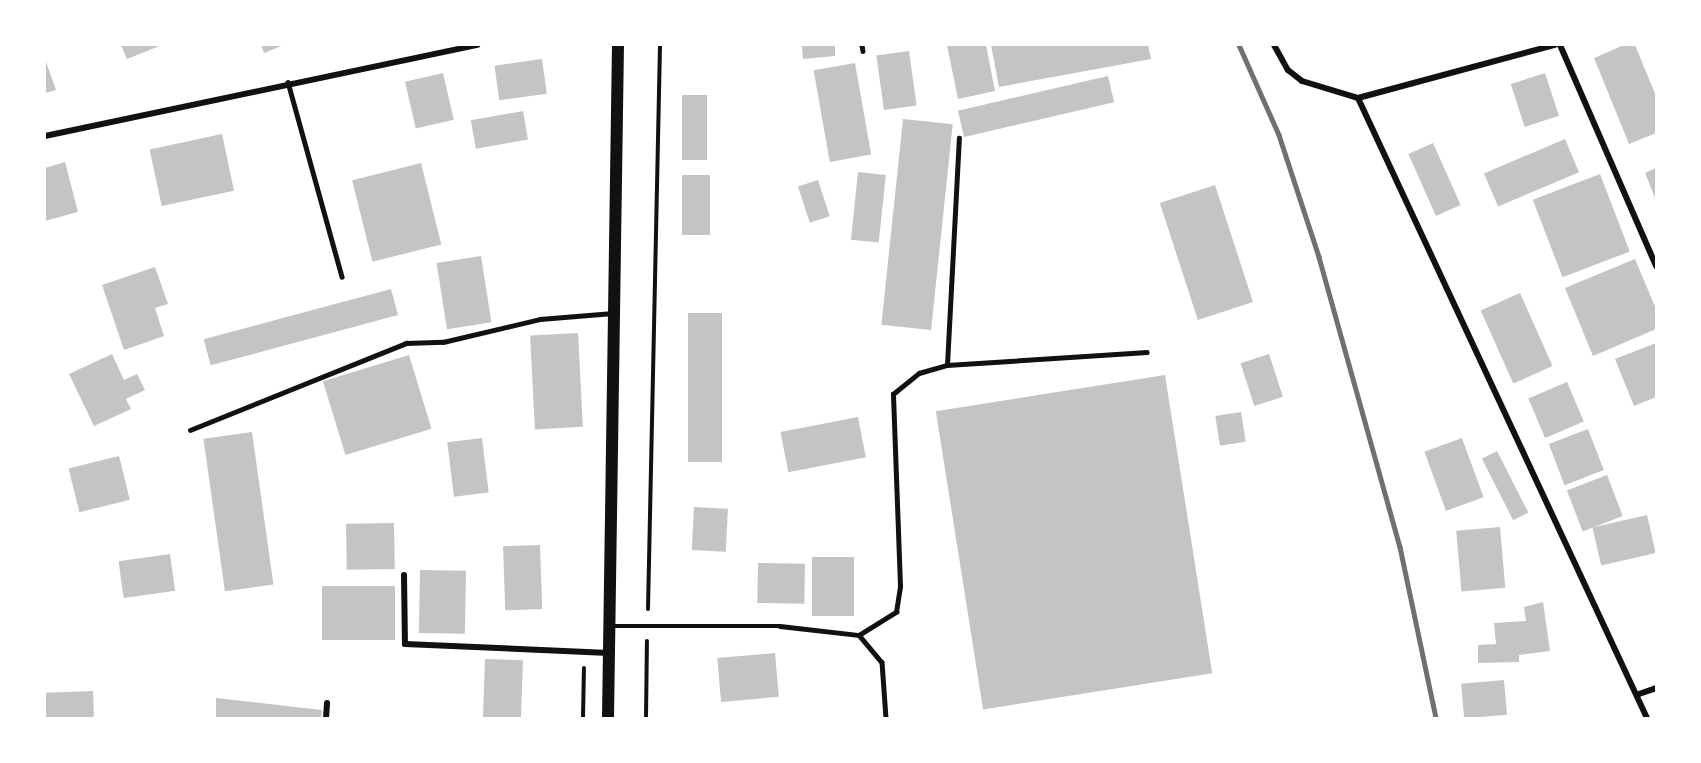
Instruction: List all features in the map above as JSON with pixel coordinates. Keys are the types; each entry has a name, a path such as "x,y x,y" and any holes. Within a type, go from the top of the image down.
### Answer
{"main road":[{"path":"608,718 618,45"}],"street":[{"path":"45,136 288,82 478,45"},
{"path":"1274,45 1288,70 1302,81 1358,98 1555,45"},
{"path":"1560,45 1606,162 1656,266"},
{"path":"1358,98 1639,694 1647,718"},
{"path":"404,574 405,644 609,653"},
{"path":"1639,694 1656,688"},
{"path":"326,718 327,703"}],"lane":[{"path":"288,82 342,277"},
{"path":"947,365 959,138"},
{"path":"190,430 406,343 443,342 540,320 613,313"},
{"path":"610,626 780,626 859,635 896,612 900,586 893,394 919,373 947,365 1147,352"},
{"path":"859,635 882,662 886,718"}],"path":[{"path":"646,718 660,45"},
{"path":"583,718 584,652"}],"building":[{"path":"121,45 162,45 127,59"},
{"path":"261,45 284,45 264,53"},
{"path":"802,45 835,45 835,56 803,59"},
{"path":"947,45 986,45 995,91 958,99"},
{"path":"991,45 1148,45 1151,59 999,87"},
{"path":"1624,45 1635,45 1656,96 1656,133 1629,144 1594,58"},
{"path":"909,51 917,105 884,110 876,56"},
{"path":"45,59 56,90 45,93"},
{"path":"542,59 547,94 499,100 494,66"},
{"path":"855,63 871,155 830,162 814,70"},
{"path":"443,73 454,120 416,129 405,82"},
{"path":"1545,73 1559,116 1525,127 1511,84"},
{"path":"1108,76 1114,102 964,137 958,111"},
{"path":"682,95 707,95 707,160 682,160"},
{"path":"523,111 528,140 476,149 471,120"},
{"path":"903,119 953,124 931,330 881,325"},
{"path":"222,134 234,191 162,206 150,149"},
{"path":"1565,139 1579,172 1498,207 1484,173"},
{"path":"1433,143 1461,205 1436,216 1408,154"},
{"path":"65,162 78,212 45,221 45,168"},
{"path":"421,163 441,245 372,262 352,180"},
{"path":"1656,168 1656,200 1645,173"},
{"path":"858,172 886,175 879,243 851,240"},
{"path":"1600,174 1630,251 1563,277 1533,200"},
{"path":"682,175 710,175 710,235 682,235"},
{"path":"818,180 830,216 810,223 798,186"},
{"path":"1215,185 1253,302 1198,320 1160,203"},
{"path":"481,256 491,322 447,329 437,263"},
{"path":"1635,259 1656,309 1656,329 1593,356 1565,288"},
{"path":"155,267 168,304 155,308 164,336 124,350 102,285"},
{"path":"391,289 398,315 211,365 204,339"},
{"path":"1520,293 1553,366 1513,384 1481,310"},
{"path":"688,313 722,313 722,462 688,462"},
{"path":"578,333 583,427 535,429 530,336"},
{"path":"1656,343 1656,397 1634,406 1615,359"},
{"path":"112,354 124,380 137,374 145,390 126,399 131,409 94,426 69,374"},
{"path":"1269,354 1283,397 1254,406 1240,363"},
{"path":"409,355 432,429 345,455 323,381"},
{"path":"1165,375 1212,673 983,710 936,411"},
{"path":"1567,382 1584,422 1545,438 1528,398"},
{"path":"1241,412 1246,442 1220,446 1215,416"},
{"path":"858,417 866,457 788,472 780,432"},
{"path":"1588,429 1604,470 1565,485 1549,444"},
{"path":"252,432 273,585 225,591 203,439"},
{"path":"482,438 489,493 454,497 447,442"},
{"path":"1462,438 1484,497 1446,511 1424,452"},
{"path":"1497,451 1528,512 1513,520 1482,459"},
{"path":"119,456 130,500 79,512 69,469"},
{"path":"1607,475 1623,516 1583,531 1567,490"},
{"path":"694,507 728,509 726,552 692,550"},
{"path":"1647,515 1656,553 1601,566 1592,528"},
{"path":"394,523 395,569 347,570 346,524"},
{"path":"1500,527 1505,588 1461,592 1456,531"},
{"path":"540,545 542,609 505,610 503,546"},
{"path":"170,554 175,591 124,598 119,561"},
{"path":"812,557 854,557 854,616 812,616"},
{"path":"758,563 805,564 804,604 757,603"},
{"path":"420,570 466,571 465,634 419,633"},
{"path":"322,586 395,586 395,640 322,640"},
{"path":"1543,602 1550,651 1519,655 1519,662 1478,663 1478,645 1496,644 1494,623 1526,621 1524,607"},
{"path":"775,653 779,697 721,702 717,658"},
{"path":"485,659 523,660 521,718 483,718"},
{"path":"1504,680 1507,715 1464,718 1461,684"},
{"path":"93,691 94,718 46,718 45,693"},
{"path":"216,698 322,710 321,718 216,718"}],"railway":[{"path":"1239,45 1279,135 1319,257 1400,547 1436,718"}]}
